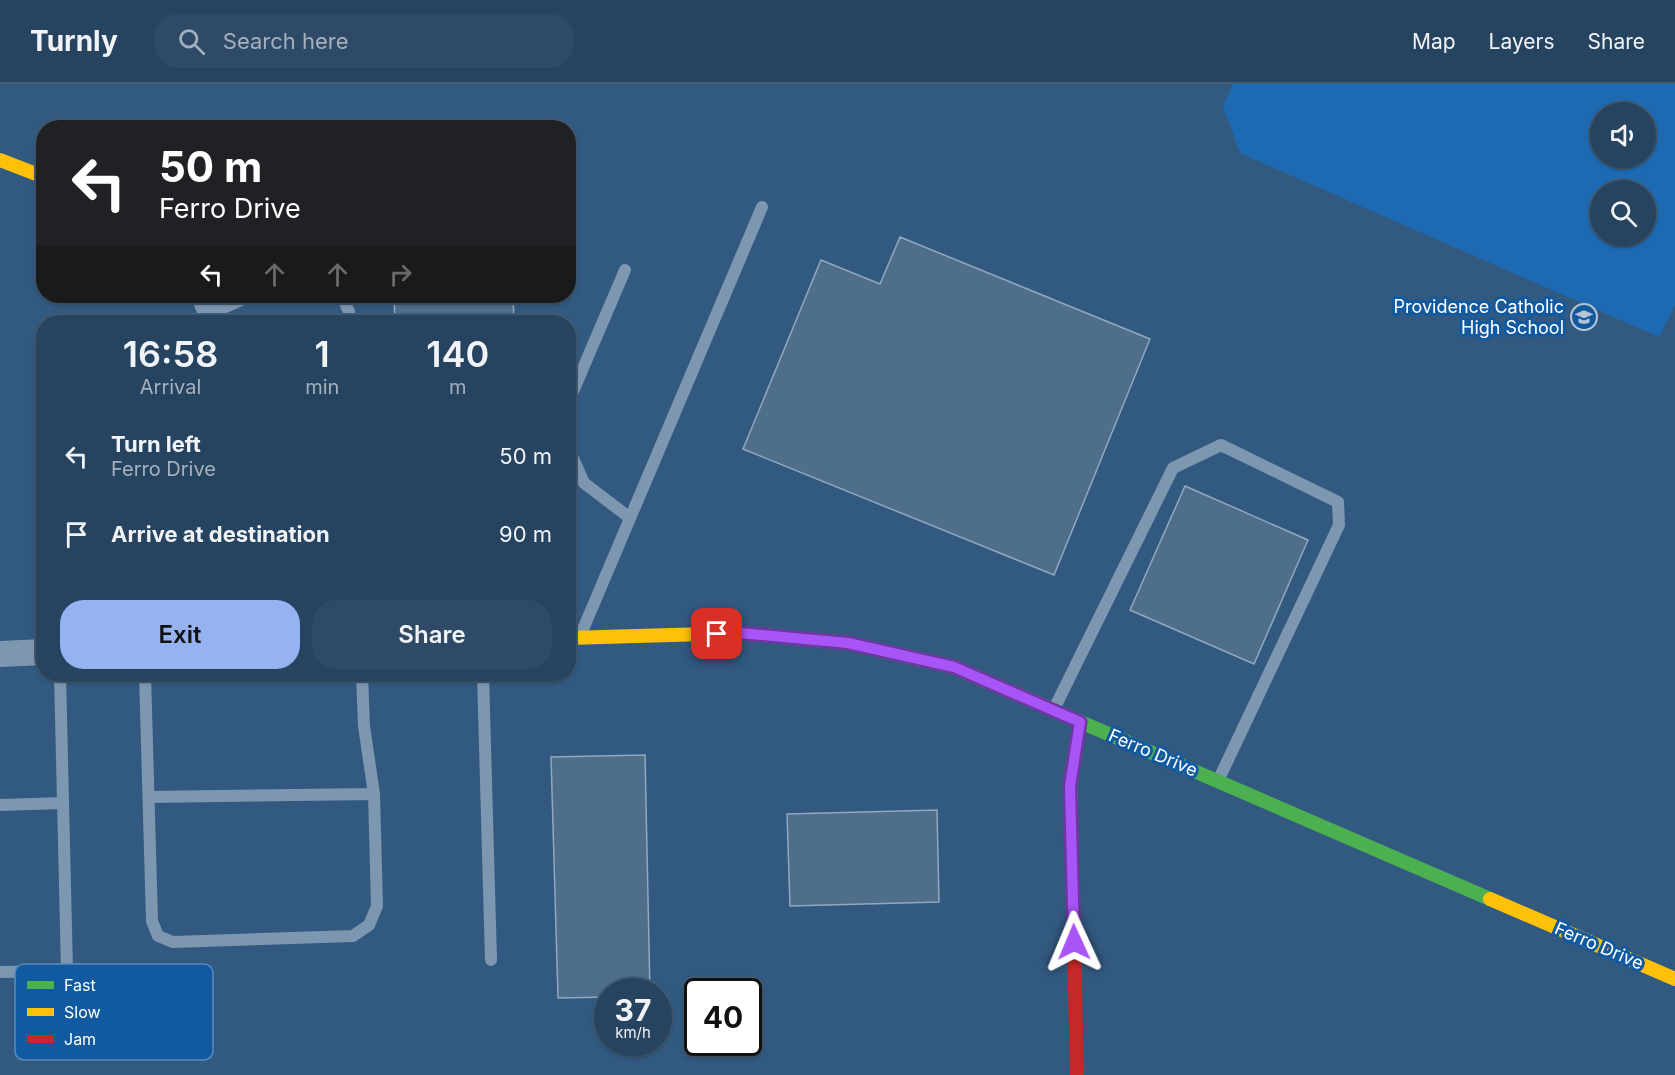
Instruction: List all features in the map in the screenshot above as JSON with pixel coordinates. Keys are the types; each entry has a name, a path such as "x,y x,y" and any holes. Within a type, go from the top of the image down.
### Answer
{"street":[{"path":"0,160 36,174"},
{"name":"Ferro Drive","path":"576,638 740,633 848,643 954,667 1675,979"},
{"path":"0,654 36,652"},
{"path":"1077,1075 1070,786 1080,722"}],"lane":[{"path":"576,634 630,518 762,207"},
{"path":"576,385 625,270"},
{"path":"210,310 230,303"},
{"path":"1053,710 1173,468 1221,445 1338,502 1339,525 1218,781"},
{"path":"576,464 585,483 630,518"},
{"path":"60,681 67,964"},
{"path":"146,681 152,921 158,936 173,942 353,936 369,925 377,906 374,794 364,726 362,681"},
{"path":"483,681 491,960"},
{"path":"149,797 374,794"},
{"path":"0,805 63,803"},
{"path":"0,972 15,972"}],"shaded area":[{"path":"1233,84 1675,84 1675,305 1659,337 1240,153 1223,106"}],"building":[{"path":"900,237 1150,339 1054,575 743,449 821,260 880,284"},
{"path":"394,303 513,303 514,315 395,315"},
{"path":"1185,486 1308,540 1254,664 1130,610"},
{"path":"645,755 650,978 594,978 594,997 558,998 551,757"},
{"path":"937,810 939,902 790,906 787,814"}],"traffic: fast":[{"path":"1053,710 1490,899"}],"traffic: slow":[{"path":"0,160 36,174"},
{"path":"576,638 740,633 848,643 954,667 1053,710"},
{"path":"1071,813 1070,786 1080,722"},
{"path":"1490,899 1675,979"}],"traffic: jam":[{"path":"1071,813 1077,1075"}],"place":[{"name":"Providence Catholic High School","path":"1584,317"}],"route":[{"path":"717,634 740,633 848,643 954,667 1080,722 1070,786 1074,942"}]}
